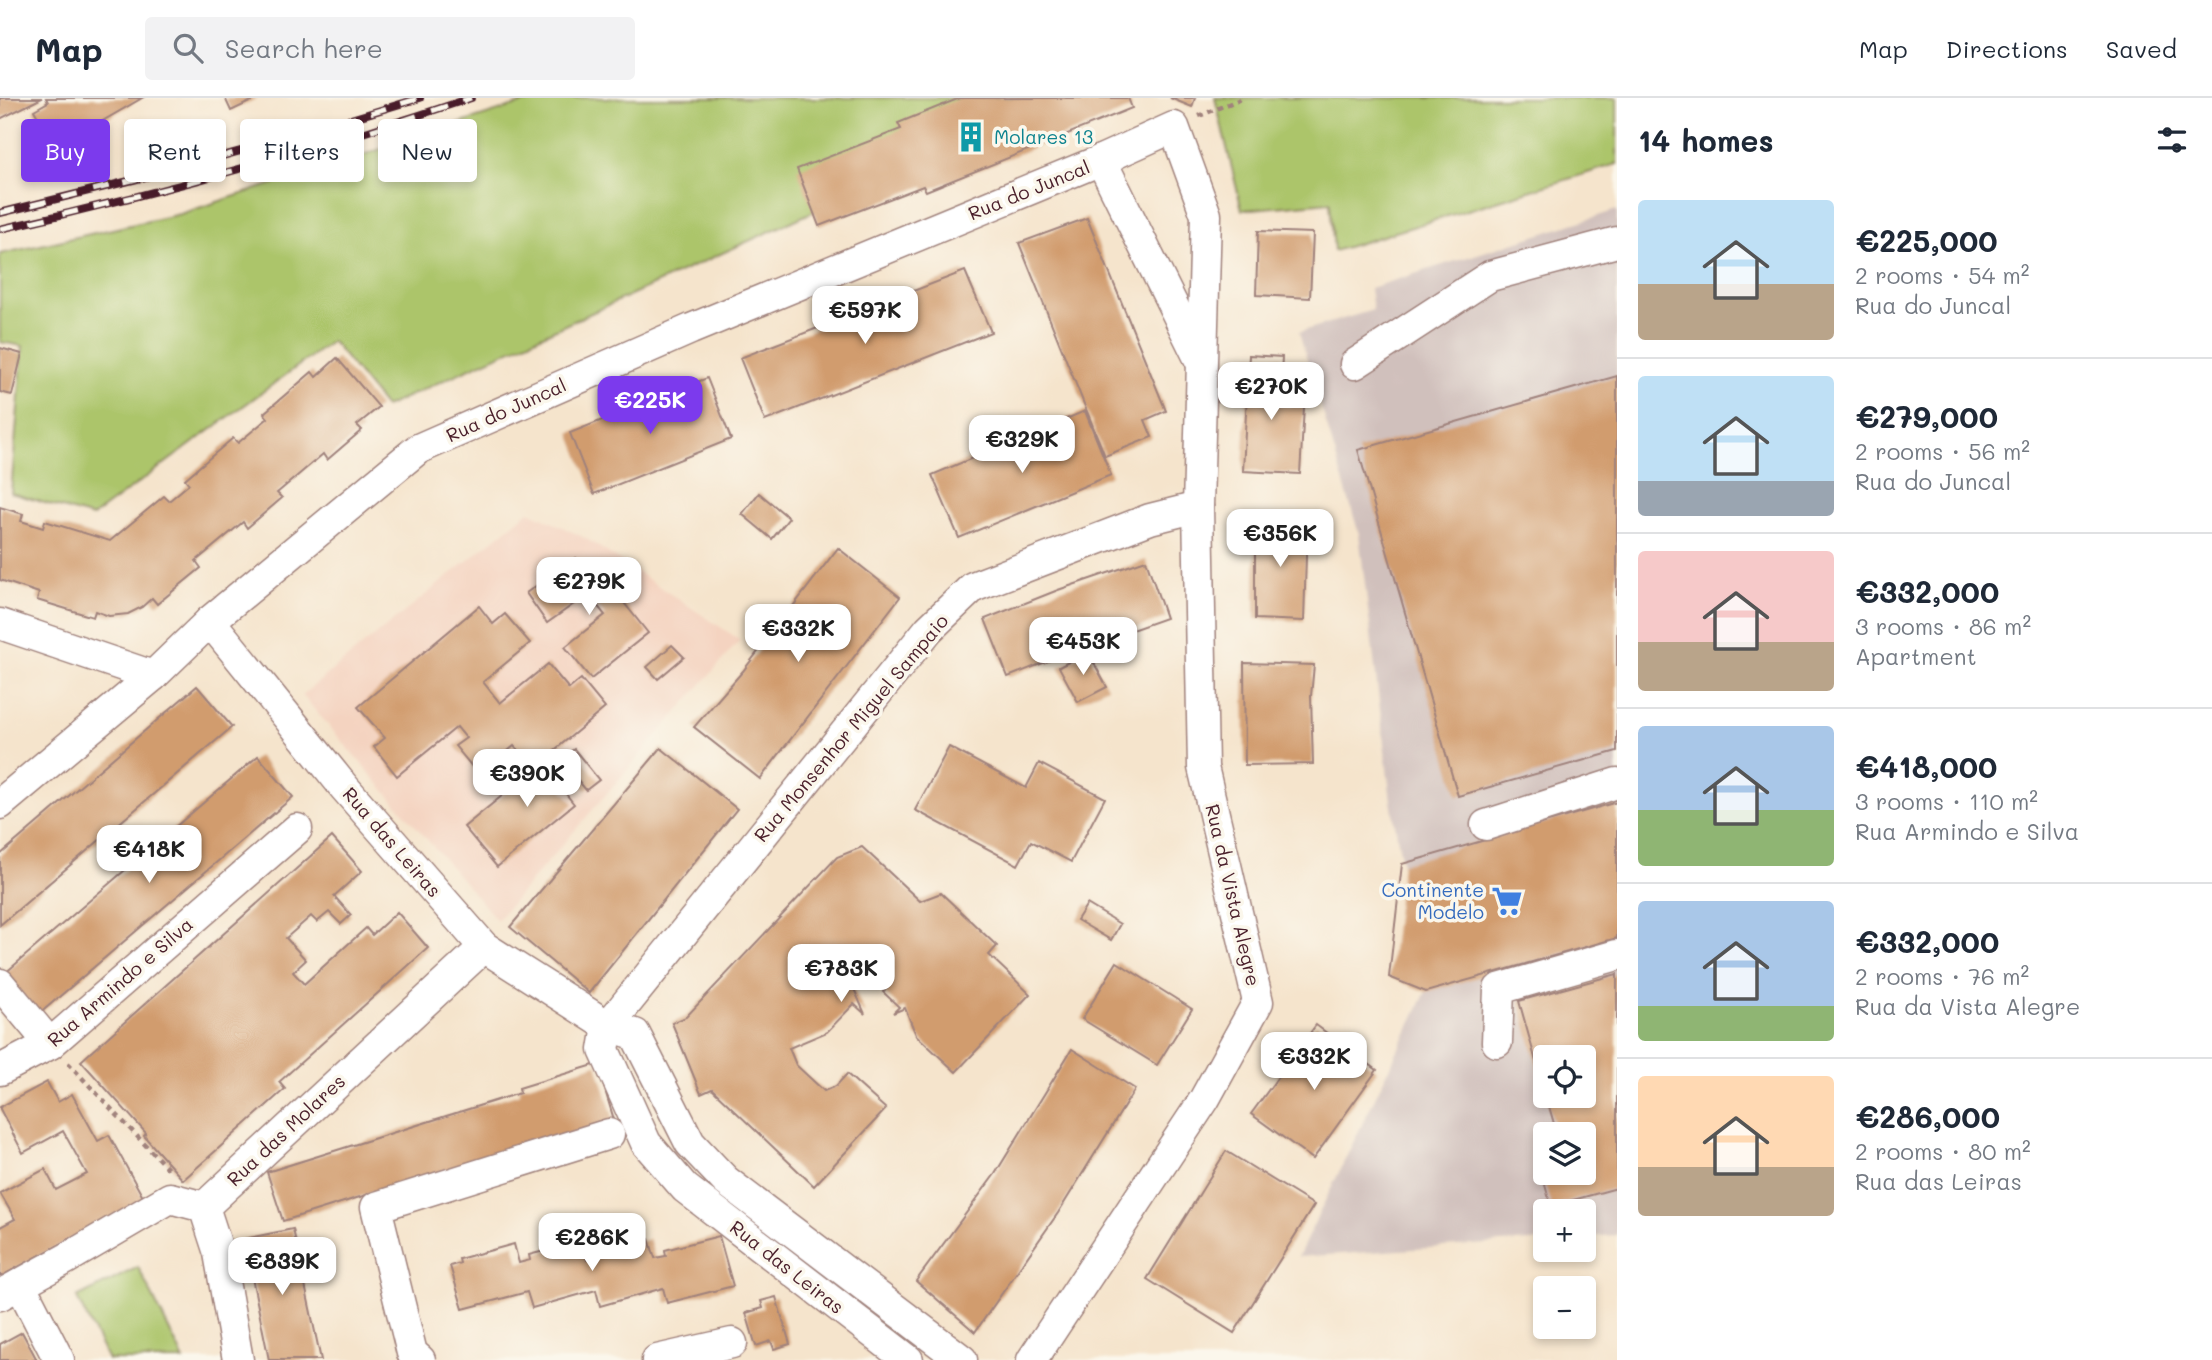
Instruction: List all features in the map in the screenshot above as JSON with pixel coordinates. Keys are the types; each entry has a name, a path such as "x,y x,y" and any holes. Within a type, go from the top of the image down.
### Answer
{"street":[{"name":"Rua do Juncal","path":"0,804 153,676 210,621 418,449 691,329 1101,160 1174,127"},
{"name":"Rua da Vista Alegre","path":"1032,1360 1205,1100 1258,1002 1203,766 1198,507 1206,215 1174,127"},
{"path":"1101,160 1202,365"},
{"path":"1355,364 1490,276 1617,242"},
{"name":"Rua Monsenhor Miguel Sampaio","path":"608,1026 929,629 973,587 1150,519 1198,507"},
{"name":"Rua das Leiras","path":"210,621 344,787 484,947 608,1026 635,1034 690,1143 726,1181 962,1360"},
{"path":"0,624 153,676"},
{"path":"1486,825 1617,783"},
{"name":"Rua Armindo e Silva","path":"0,1070 50,1044 297,829"},
{"name":"Rua das Molares","path":"204,1207 484,947"},
{"path":"1497,1042 1499,989 1617,955"},
{"path":"0,984 50,1044"},
{"name":"Rua das Leiras","path":"608,1026 604,1050 646,1143 685,1188 908,1360"},
{"path":"413,1358 376,1208 609,1135"},
{"path":"663,1163 690,1143"},
{"path":"59,1360 10,1290 170,1198 204,1207 219,1253 238,1360"},
{"path":"883,1341 902,1315"},
{"path":"657,1360 732,1343"}],"path":[{"path":"1174,127 1243,98"},
{"path":"50,1044 175,1178 170,1198"}],"shaded area":[{"path":"1617,210 1617,802 1402,864 1391,801 1359,534 1299,332 1373,310 1370,288"},
{"path":"529,511 587,539 740,640 497,920 302,695"},
{"path":"1617,938 1617,1235 1596,1236 1596,1199 1533,1199 1533,1241 1298,1257 1426,992"}],"green space":[{"path":"539,98 1062,98 385,407 332,341 92,517 11,493 23,346 0,342 0,254 180,214 279,182 364,182 364,155 378,150 378,182 477,182 477,119 474,119"},
{"path":"1215,98 1617,98 1617,164 1334,251 1330,202 1242,210"},
{"path":"138,1267 184,1360 108,1360 77,1298"}],"building":[{"path":"0,98 42,98 0,119"},
{"path":"46,98 142,98 106,119 39,119 34,110 48,102"},
{"path":"225,98 258,98 231,111"},
{"path":"960,98 1128,98 1132,108 926,191 923,186 819,226 797,169 901,129 898,123"},
{"path":"1170,98 1195,98 1192,107"},
{"path":"1087,218 1166,411 1145,420 1152,437 1105,456 1019,243"},
{"path":"1258,231 1313,233 1310,298 1256,295"},
{"path":"965,271 991,332 765,421 740,358"},
{"path":"0,348 22,354 12,395 0,392"},
{"path":"1249,355 1282,357 1279,406 1304,407 1300,474 1243,471"},
{"path":"337,358 379,407 357,425 362,430 327,460 323,454 277,493 282,498 247,528 243,522 196,561 201,568 157,604 152,598 128,614 109,616 95,611 93,617 37,600 39,593 0,580 0,507 23,514 21,521 43,528 45,521 110,541 164,496 169,501 189,484 185,479 233,438 238,443 268,418 264,413 312,372 316,377"},
{"path":"1617,376 1617,751 1458,796 1358,450"},
{"path":"707,378 731,439 594,494 570,433"},
{"path":"1085,411 1111,475 959,538 932,475"},
{"path":"759,493 789,518 772,539 742,514"},
{"path":"1255,517 1307,522 1304,621 1255,619"},
{"path":"838,548 900,597 760,779 694,727 743,671"},
{"path":"576,558 596,586 605,579 648,633 591,679 565,647 605,615 588,594 547,623 526,593"},
{"path":"1146,560 1166,618 1008,677 985,619 1058,590"},
{"path":"479,606 493,624 505,614 530,643 483,682 500,703 548,664 569,689 581,679 605,708 533,768 514,746 479,775 455,746 466,738 457,727 397,776 374,747 385,738 358,707"},
{"path":"672,645 684,657 658,679 647,667"},
{"path":"1088,652 1107,687 1078,702 1059,667"},
{"path":"1244,663 1314,665 1311,696 1313,764 1245,765"},
{"path":"197,686 232,727 0,925 0,855"},
{"path":"949,747 1026,788 1039,763 1105,798 1071,862 1031,841 1018,865 915,810"},
{"path":"661,748 737,809 589,993 510,927"},
{"path":"574,749 599,780 586,790 568,768 554,779 574,804 497,867 464,827 525,777 518,769 525,763 538,779"},
{"path":"258,756 293,797 39,1014 4,974"},
{"name":"Continente Modelo","path":"1617,802 1617,938 1426,992 1389,977 1402,864"},
{"path":"332,837 362,871 334,896 351,915 341,924 329,912 317,922 311,916 286,938 306,960 293,972 304,984 366,928 372,935 397,912 428,948 279,1082 285,1089 183,1180 144,1136 146,1133 81,1061"},
{"path":"862,847 920,901 941,893 997,946 989,955 1030,994 956,1072 916,1035 905,1008 893,1013 899,1007 883,992 891,983 883,986 870,973 854,989 865,1014 854,1004 827,1032 789,1048 796,1065 824,1091 836,1086 847,1074 886,1109 814,1186 712,1089 701,1094 672,1023 686,1017 837,857"},
{"path":"1087,904 1120,924 1111,940 1077,920"},
{"path":"1117,962 1192,1009 1157,1065 1082,1019"},
{"path":"1617,974 1617,1188 1577,1199 1549,1199 1545,1185 1596,1185 1596,1122 1554,1122 1549,1108 1596,1108 1596,1045 1533,1045 1533,1051 1519,1001"},
{"path":"1316,1025 1377,1070 1313,1159 1251,1114"},
{"path":"1072,1049 1135,1089 1058,1213 975,1332 916,1281 995,1174"},
{"path":"597,1064 615,1123 536,1142 283,1221 267,1172 520,1093 519,1088"},
{"path":"47,1082 58,1102 72,1094 98,1141 109,1135 144,1199 0,1277 0,1227 15,1219 0,1193 45,1169 56,1190 87,1174 63,1131 23,1153 0,1109"},
{"path":"1226,1151 1314,1205 1234,1333 1147,1279"},
{"path":"293,1229 321,1360 269,1360 244,1239"},
{"path":"719,1236 733,1286 667,1303 663,1288 600,1306 596,1290 532,1308 527,1292 463,1309 450,1266 460,1263 459,1259 514,1244 519,1263 530,1260 529,1255 582,1241 587,1260 599,1257 597,1253 649,1239 655,1258 666,1256 665,1250"},
{"path":"776,1297 790,1344 774,1349 771,1341 756,1346 746,1313 763,1308 761,1301"},
{"path":"22,1332 37,1360 0,1360 0,1344"}],"railway":[{"path":"0,213 285,139 420,98"},
{"path":"0,229 237,170 471,98"}],"place":[{"name":"Molares 13","path":"971,137"},
{"name":"Continente Modelo","path":"1507,901"}]}
